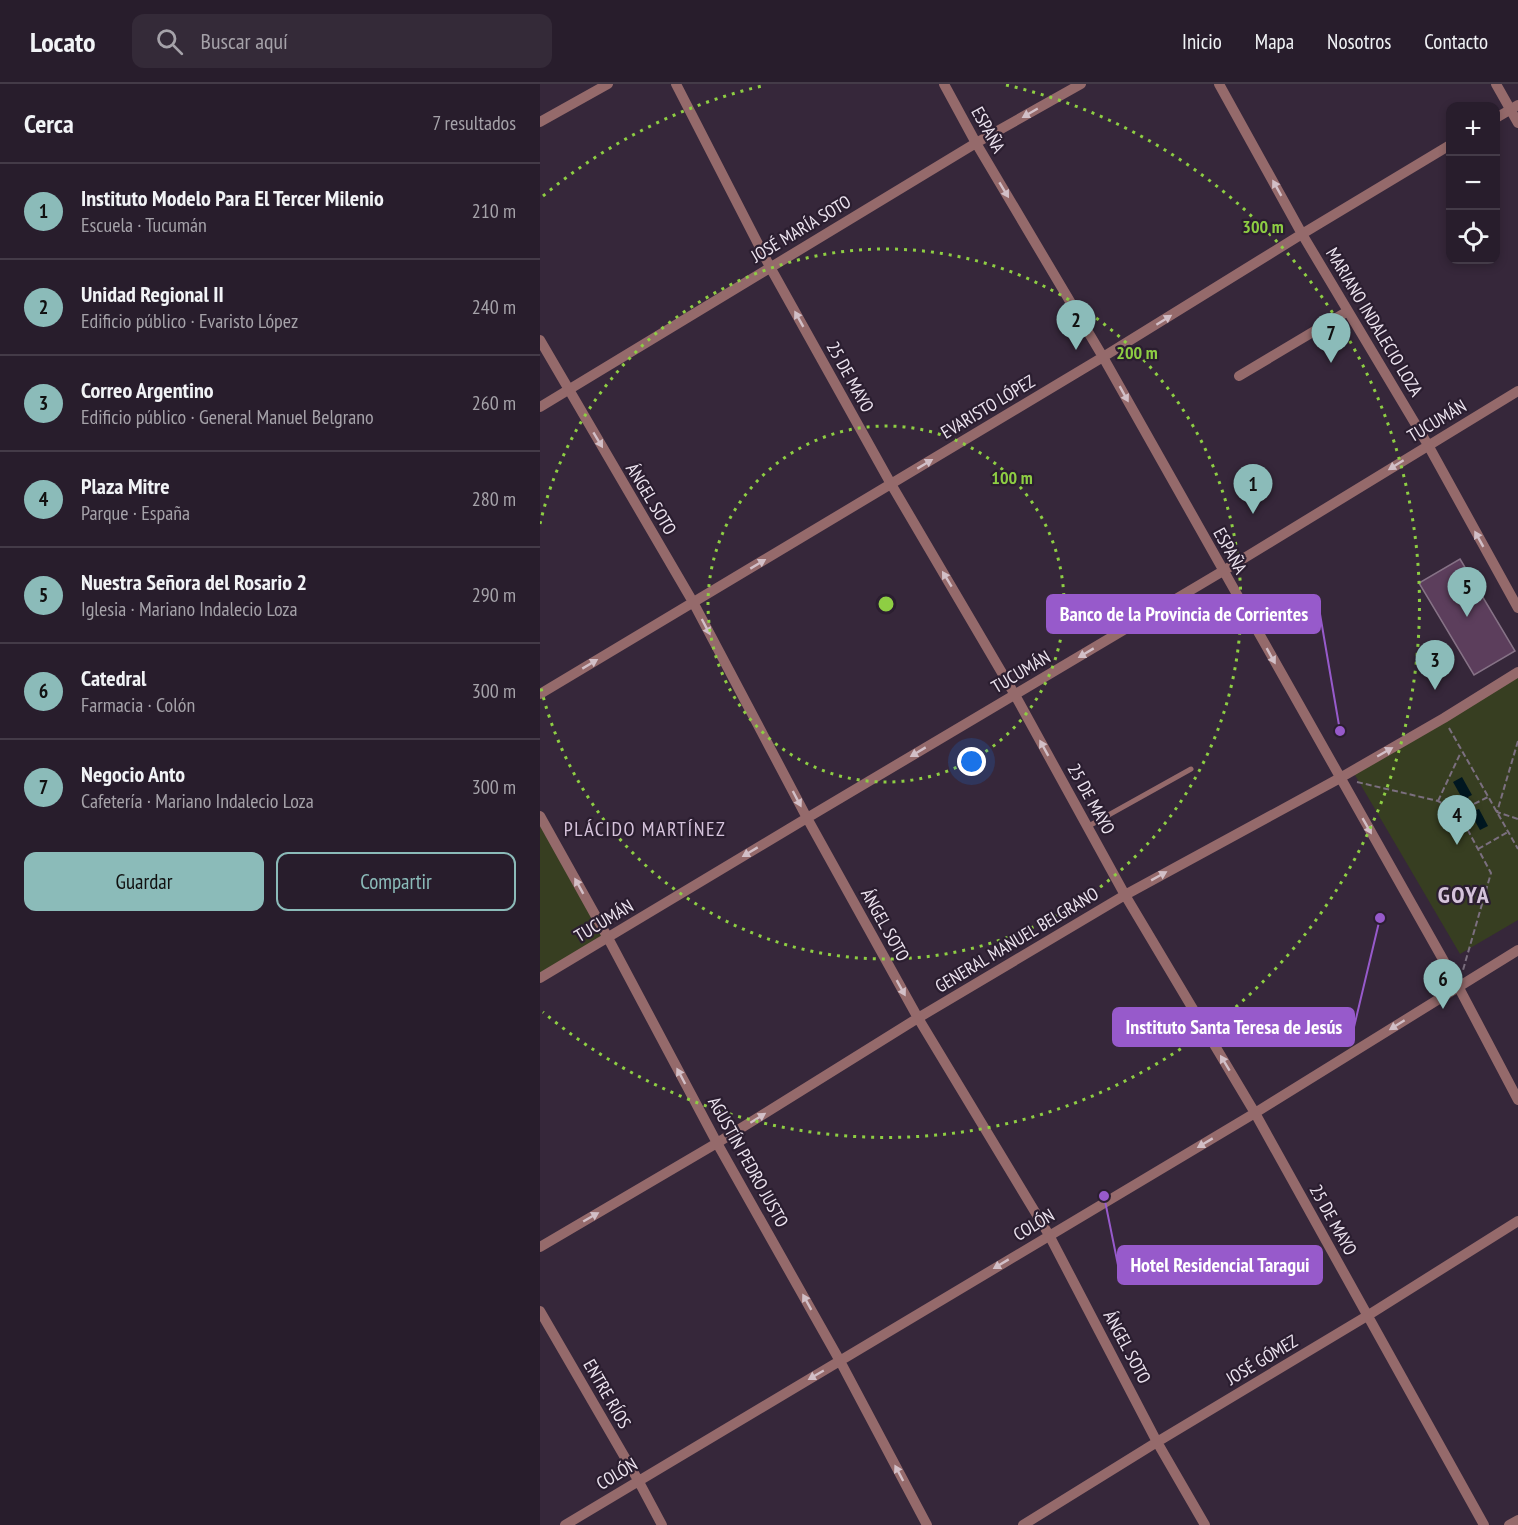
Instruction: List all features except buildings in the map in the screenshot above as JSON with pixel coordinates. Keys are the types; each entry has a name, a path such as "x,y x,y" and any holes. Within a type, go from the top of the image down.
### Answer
{"street":[{"path":"540,122 608,84"},
{"name":"25 DE MAYO","path":"676,84 770,267 891,484 1015,695 1125,895 1256,1113 1484,1525"},
{"name":"ESPAÑA","path":"944,84 976,143 1103,357 1458,986 1518,1100"},
{"name":"JOSÉ MARÍA SOTO","path":"540,406 976,143 1081,84"},
{"name":"MARIANO INDALECIO LOZA","path":"1219,84 1302,234 1428,446 1518,608"},
{"path":"1496,84 1514,107 1518,123"},
{"path":"1500,116 1514,107"},
{"name":"EVARISTO LÓPEZ","path":"540,694 1103,357 1446,147"},
{"path":"1239,376 1348,311"},
{"name":"ÁNGEL SOTO","path":"540,340 693,602 807,818 918,1018 1049,1235 1157,1442 1205,1525"},
{"name":"TUCUMÁN","path":"540,978 1223,572 1518,391"},
{"name":"GENERAL MANUEL BELGRANO","path":"540,1247 717,1143 918,1018 1125,895 1340,778 1518,672"},
{"name":"AGUSTÍN PEDRO JUSTO","path":"540,816 717,1143 840,1361 927,1525"},
{"name":"COLÓN","path":"565,1525 1256,1113 1518,950"},
{"name":"JOSÉ GÓMEZ","path":"1023,1525 1367,1316 1518,1221"},
{"name":"ENTRE RÍOS","path":"540,1311 662,1525"},
{"path":"1509,1525 1518,1520"}],"lane":[{"path":"1087,827 1191,769"}],"path":[{"path":"1444,718 1518,849"},
{"path":"1497,812 1518,741"},
{"path":"1438,801 1462,751"},
{"path":"1340,778 1438,801 1458,812 1491,873 1458,986"},
{"path":"1458,812 1488,796"},
{"path":"1497,812 1518,819"},
{"path":"1478,849 1508,832"}],"green space":[{"path":"1518,672 1518,920 1460,954 1352,770"},
{"path":"540,816 608,938 540,978"}],"water":[{"path":"1462,777 1472,795 1468,797 1476,810 1479,809 1488,826 1480,830 1453,782"}],"place":[{"name":"Unidad Regional II","path":"1076,350"},
{"name":"Negocio Anto","path":"1331,363"},
{"name":"Instituto Modelo Para El Tercer Milenio","path":"1253,514"},
{"name":"Nuestra Señora del Rosario 2","path":"1467,617"},
{"name":"Correo Argentino","path":"1435,690"},
{"name":"Banco de la Provincia de Corrientes","path":"1340,731"},
{"name":"Plaza Mitre","path":"1457,845"},
{"name":"Instituto Santa Teresa de Jesús","path":"1380,918"},
{"name":"Catedral","path":"1443,1009"},
{"name":"Hotel Residencial Taragui","path":"1104,1196"}],"district":[{"name":"PLÁCIDO MARTÍNEZ","path":"645,829"},
{"name":"GOYA","path":"1464,895"}]}
